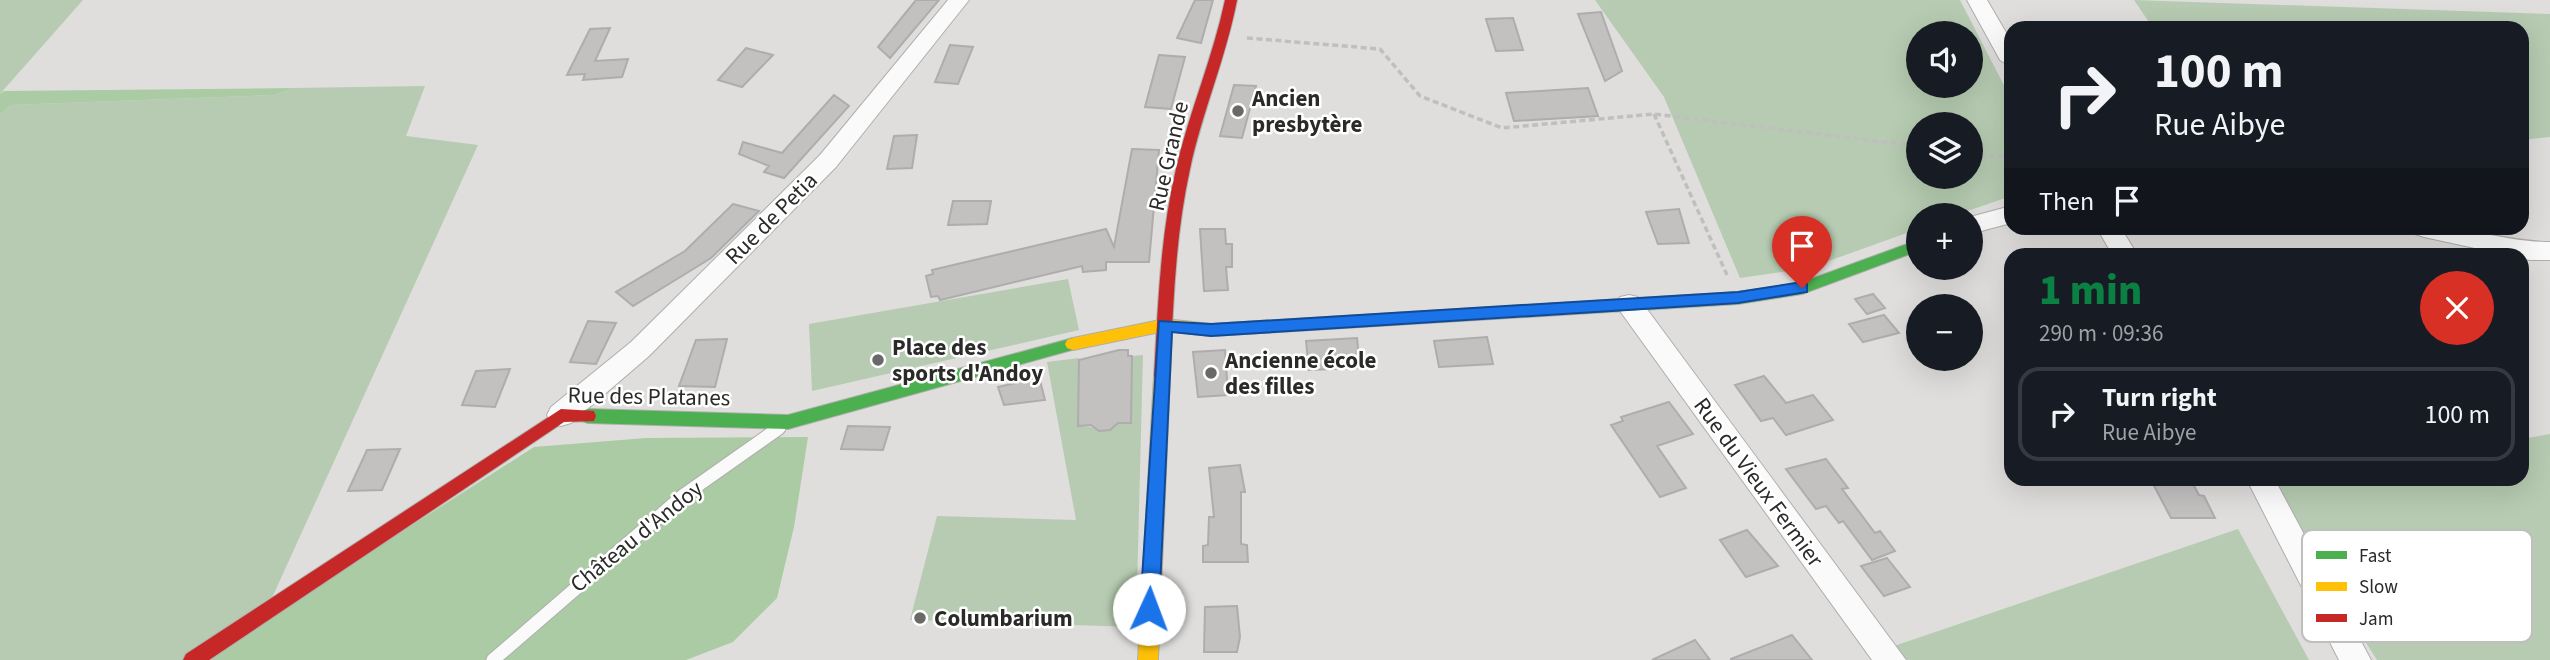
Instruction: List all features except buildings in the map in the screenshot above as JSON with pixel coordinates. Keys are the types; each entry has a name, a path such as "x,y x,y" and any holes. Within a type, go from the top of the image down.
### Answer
{"street":[{"name":"Rue de Petia","path":"561,415 639,349 828,161 959,0"},
{"name":"Rue Grande","path":"1148,660 1165,325 1176,214 1189,144 1225,36 1231,0"},
{"path":"1977,0 2004,48"},
{"path":"1983,223 2004,217"},
{"path":"2456,235 2516,248"},
{"name":"Rue des Platanes","path":"193,660 561,415 788,422 1097,338 1165,325 1211,330 1738,298 1802,288 1906,249"},
{"path":"2529,251 2550,251"},
{"name":"Rue du Vieux Fermier","path":"1629,304 1890,660"},
{"path":"2264,486 2302,559"},
{"path":"2346,642 2355,660"}],"lane":[{"name":"Château d'Andoy","path":"493,660 684,495 788,422"}],"path":[{"path":"1225,36 1380,49 1420,96 1502,128 1654,114 1906,145"},
{"path":"1654,114 1738,298"},
{"path":"1983,155 2004,157"}],"green space":[{"path":"0,0 83,0 0,94"},
{"path":"1595,0 1960,0 1971,21 1906,21 1906,98 1983,98 1983,45 2004,85 2004,198 1983,206 1983,203 1906,203 1906,233 1809,268 1740,278 1664,97"},
{"path":"2134,0 2550,14 2550,137 2529,139 2529,21 2148,21"},
{"path":"425,86 406,136 478,145 266,611 193,660 0,660 0,114 11,105 274,95 293,88"},
{"path":"293,88 274,95 11,105 0,114 0,94 4,91"},
{"name":"Place des sports d'Andoy","path":"1068,279 1079,330 812,391 809,324"},
{"path":"1143,355 1136,627 910,620 937,516 1076,520 1047,362 1079,358 1078,425 1110,430 1118,423 1131,422 1132,356"},
{"path":"2550,434 2550,660 2377,660 2366,642 2532,642 2532,530 2302,530 2302,542 2284,514 2276,486 2529,486 2529,438"},
{"path":"808,437 794,527 777,598 733,642 686,660 201,660 534,447 646,438"},
{"path":"2238,529 2309,660 1907,660 1894,646"}],"traffic: fast":[{"path":"1576,308 1738,298 1802,288 1906,249"},
{"path":"588,416 788,422 1073,344"}],"traffic: slow":[{"path":"1073,344 1165,325 1211,330 1576,308"},
{"path":"1148,660 1162,376"}],"traffic: jam":[{"path":"1162,376 1170,259 1182,171 1223,37 1231,0"},
{"path":"193,660 561,415 588,416"}],"place":[{"name":"Ancien presbytère","path":"1238,111"},
{"name":"Place des sports d'Andoy","path":"878,360"},
{"name":"Ancienne école des filles","path":"1211,373"},
{"name":"Columbarium","path":"920,618"}],"route":[{"path":"1149,609 1165,325 1211,330 1738,298 1802,288"}]}
